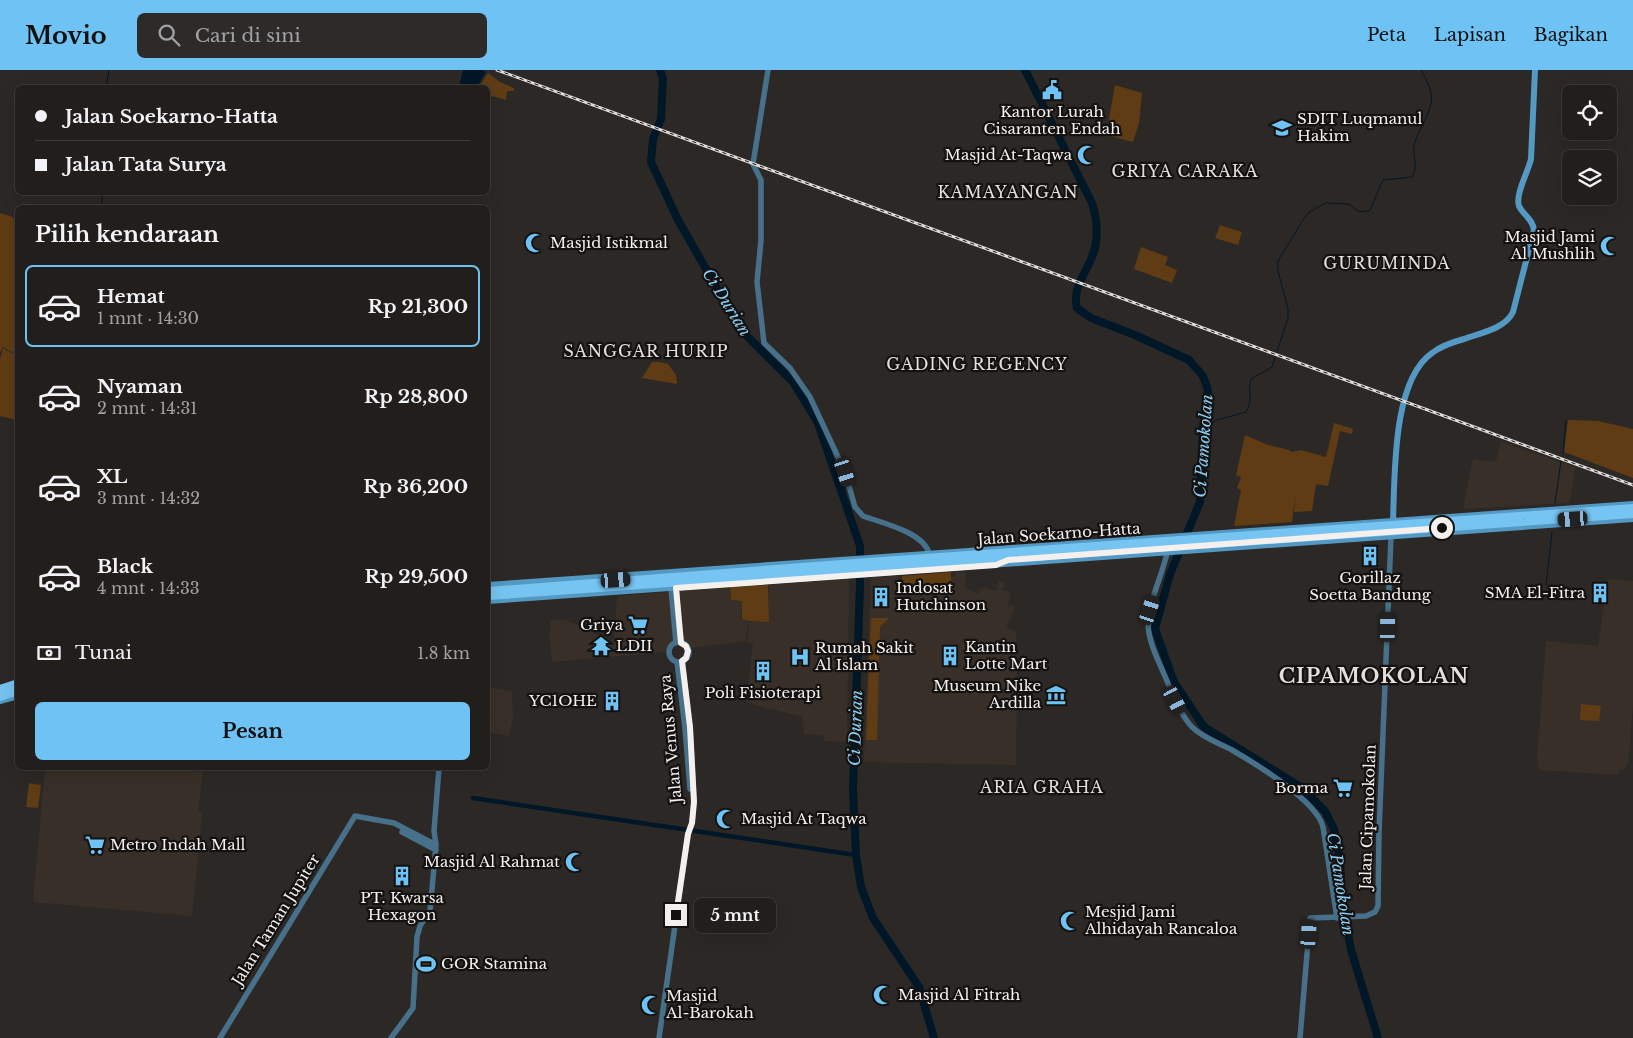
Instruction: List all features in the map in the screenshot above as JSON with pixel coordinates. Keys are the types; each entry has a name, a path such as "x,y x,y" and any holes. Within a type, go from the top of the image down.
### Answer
{"highway":[{"path":"1605,506 1618,510"},
{"name":"Jalan Soekarno-Hatta","path":"867,566 1008,560 1059,555 1077,548 1174,546 1198,538 1633,508"},
{"name":"Jalan Soekarno-Hatta","path":"1187,543 1269,541 1633,514"},
{"path":"1441,533 1458,527"},
{"path":"1198,538 1209,534"},
{"path":"1269,541 1286,544"},
{"name":"Jalan Soekarno-Hatta","path":"490,599 504,595 711,581 867,566 1059,555"},
{"path":"996,565 1008,560"},
{"path":"813,562 825,565"},
{"name":"Jalan Soekarno-Hatta","path":"490,590 825,565 854,567"},
{"path":"703,586 711,581"},
{"path":"602,588 615,592"},
{"path":"0,687 15,683"},
{"path":"0,697 15,692"}],"main road":[{"path":"1392,520 1397,440 1405,399 1415,373 1432,353 1451,343 1498,326 1510,317 1513,312 1534,230 1532,222 1520,208 1518,196 1528,173 1531,159 1535,70"},
{"name":"Jalan Soekarno-Hatta","path":"1187,543 1209,534 1633,504"},
{"path":"1174,546 1187,543 1286,544 1633,519"},
{"name":"Jalan Soekarno-Hatta","path":"867,566 929,553 1174,546"},
{"name":"Jalan Soekarno-Hatta","path":"490,599 703,586 867,566 968,567 996,565 1059,555 1174,546"},
{"name":"Jalan Soekarno-Hatta","path":"490,585 813,562 854,567"},
{"path":"0,701 15,697"}],"street":[{"path":"768,70 753,164 762,186 761,240 757,282 764,343 790,368 810,397 845,472 857,510 863,516 916,537 926,544 929,553"},
{"name":"Jalan Cipamokolan","path":"1300,1038 1310,918 1339,918 1372,914 1378,906 1379,832 1391,537"},
{"path":"1174,546 1149,614 1149,630 1158,659 1175,700 1181,712 1194,729 1233,751 1290,788 1320,817 1324,827 1339,918"},
{"path":"673,588 679,643"},
{"path":"679,643 686,646 688,651 686,658 679,661 672,659 669,654 671,646 679,643"},
{"name":"Jalan Venus Raya","path":"659,1038 689,830 691,802 679,661"},
{"path":"391,1038 412,1011 417,937 420,926 430,911 436,847 434,831 440,770"},
{"name":"Jalan Taman Jupiter","path":"220,1038 354,818 390,824 436,847"}],"shaded area":[{"path":"488,73 500,82 514,88 514,91 507,91 506,100 490,96 490,85 480,85"},
{"path":"1115,85 1142,93 1139,123 1133,142 1106,135"},
{"path":"0,213 13,217 15,223 15,354 3,347 0,353"},
{"path":"1220,225 1242,232 1238,245 1215,238"},
{"path":"1141,247 1168,257 1165,265 1177,270 1172,283 1134,269"},
{"path":"3,348 15,355 15,420 0,416 0,359"},
{"path":"652,362 668,364 676,375 677,384 642,378"},
{"path":"1568,420 1598,421 1633,429 1633,478 1564,452"},
{"path":"1334,423 1353,429 1352,434 1340,431 1328,486 1316,484 1312,511 1294,512 1296,491 1292,522 1234,526 1241,490 1237,488 1241,477 1236,475 1245,435 1268,445 1292,452 1301,450 1326,457"},
{"path":"1501,442 1575,467 1570,503 1463,509 1473,459 1496,462"},
{"path":"951,572 951,592 902,591 902,576"},
{"path":"955,572 965,572 965,588 978,594 981,589 985,588 996,591 999,581 1005,582 1002,590 1011,592 1008,605 1015,607 1006,628 1016,632 1016,765 864,762 871,577 899,576 899,581 955,576"},
{"name":"Rumah Sakit Al Islam","path":"849,578 847,742 824,741 823,735 804,734 802,716 746,702 753,643 747,643 750,622 769,622 769,585"},
{"path":"1608,579 1633,581 1633,706 1628,764 1619,771 1618,775 1539,770 1537,759 1546,641 1598,646"},
{"path":"768,585 769,622 742,619 742,601 731,600 730,587"},
{"path":"729,587 731,601 742,601 741,619 749,621 745,641 691,648 683,640 674,641 666,652 552,662 549,635 551,620 564,620 579,625 607,642 614,643 618,596"},
{"path":"871,618 889,618 880,627 877,740 866,740"},
{"path":"490,687 512,691 513,717 509,736 490,732 490,712 498,714 490,712"},
{"path":"1581,704 1601,706 1599,721 1580,720"},
{"path":"45,770 182,770 203,772 198,811 202,812 192,916 33,902"},
{"path":"29,783 41,785 38,808 26,807"},
{"name":"GOR Stamina","path":"434,955 436,971 417,973 417,957"}],"water":[{"path":"463,70 482,70 486,72 478,85 459,85"}],"waterway":[{"path":"106,85 109,70"},
{"name":"Ci Durian","path":"660,70 663,79 661,119 653,139 651,162 678,220 741,330 793,382 818,423 860,546 853,789 856,855 861,887 873,918 919,987 934,1038"},
{"name":"Ci Pamokolan","path":"1025,70 1092,203 1096,217 1096,244 1076,294 1077,308 1091,318 1135,335 1189,360 1203,376 1208,390 1203,427 1200,502 1170,574 1155,629 1174,682 1204,727 1299,786 1325,811 1334,829 1340,860 1342,900 1351,950 1378,1038"},
{"path":"1203,427 1217,420 1246,412 1250,403 1251,379 1272,367 1288,318 1288,308 1278,271 1278,261 1306,215 1326,203 1349,204 1361,212 1370,210 1383,180 1412,177 1414,174 1414,144 1429,111 1432,99 1421,70"},
{"path":"101,205 103,195"},
{"path":"1563,453 1566,420"},
{"path":"1555,503 1561,461"},
{"path":"1546,585 1552,532"},
{"path":"473,798 856,855"}],"railway":[{"path":"497,70 1633,485"}],"place":[{"name":"Kantor Lurah Cisaranten Endah","path":"1052,90"},
{"name":"SDIT Luqmanul Hakim","path":"1282,128"},
{"name":"Masjid At-Taqwa","path":"1087,155"},
{"name":"Masjid Istikmal","path":"535,243"},
{"name":"Masjid Jami Al Mushlih","path":"1610,246"},
{"name":"Gorillaz Soetta Bandung","path":"1370,556"},
{"name":"SMA El-Fitra","path":"1600,593"},
{"name":"Indosat Hutchinson","path":"881,597"},
{"name":"Griya","path":"638,625"},
{"name":"LDII","path":"601,646"},
{"name":"Kantin Lotte Mart","path":"950,656"},
{"name":"Rumah Sakit Al Islam","path":"800,657"},
{"name":"Poli Fisioterapi","path":"763,671"},
{"name":"Museum Nike Ardilla","path":"1056,695"},
{"name":"YC1OHE","path":"612,701"},
{"name":"Borma","path":"1343,788"},
{"name":"Masjid At Taqwa","path":"726,819"},
{"name":"Metro Indah Mall","path":"95,845"},
{"name":"Masjid Al Rahmat","path":"575,862"},
{"name":"PT. Kwarsa Hexagon","path":"402,876"},
{"name":"Mesjid Jami Alhidayah Rancaloa","path":"1070,921"},
{"name":"GOR Stamina","path":"426,964"},
{"name":"Masjid Al Fitrah","path":"883,995"},
{"name":"Masjid Al-Barokah","path":"651,1005"}],"district":[{"name":"GRIYA CARAKA","path":"1185,171"},
{"name":"KAMAYANGAN","path":"1008,192"},
{"name":"GURUMINDA","path":"1387,263"},
{"name":"SANGGAR HURIP","path":"646,351"},
{"name":"GADING REGENCY","path":"977,364"},
{"name":"CIPAMOKOLAN","path":"1374,676"},
{"name":"ARIA GRAHA","path":"1042,787"}],"route":[{"path":"676,915 694,802 690,727 682,661 688,654 688,648 681,643 676,588 996,565 1008,560 1442,528"}]}
